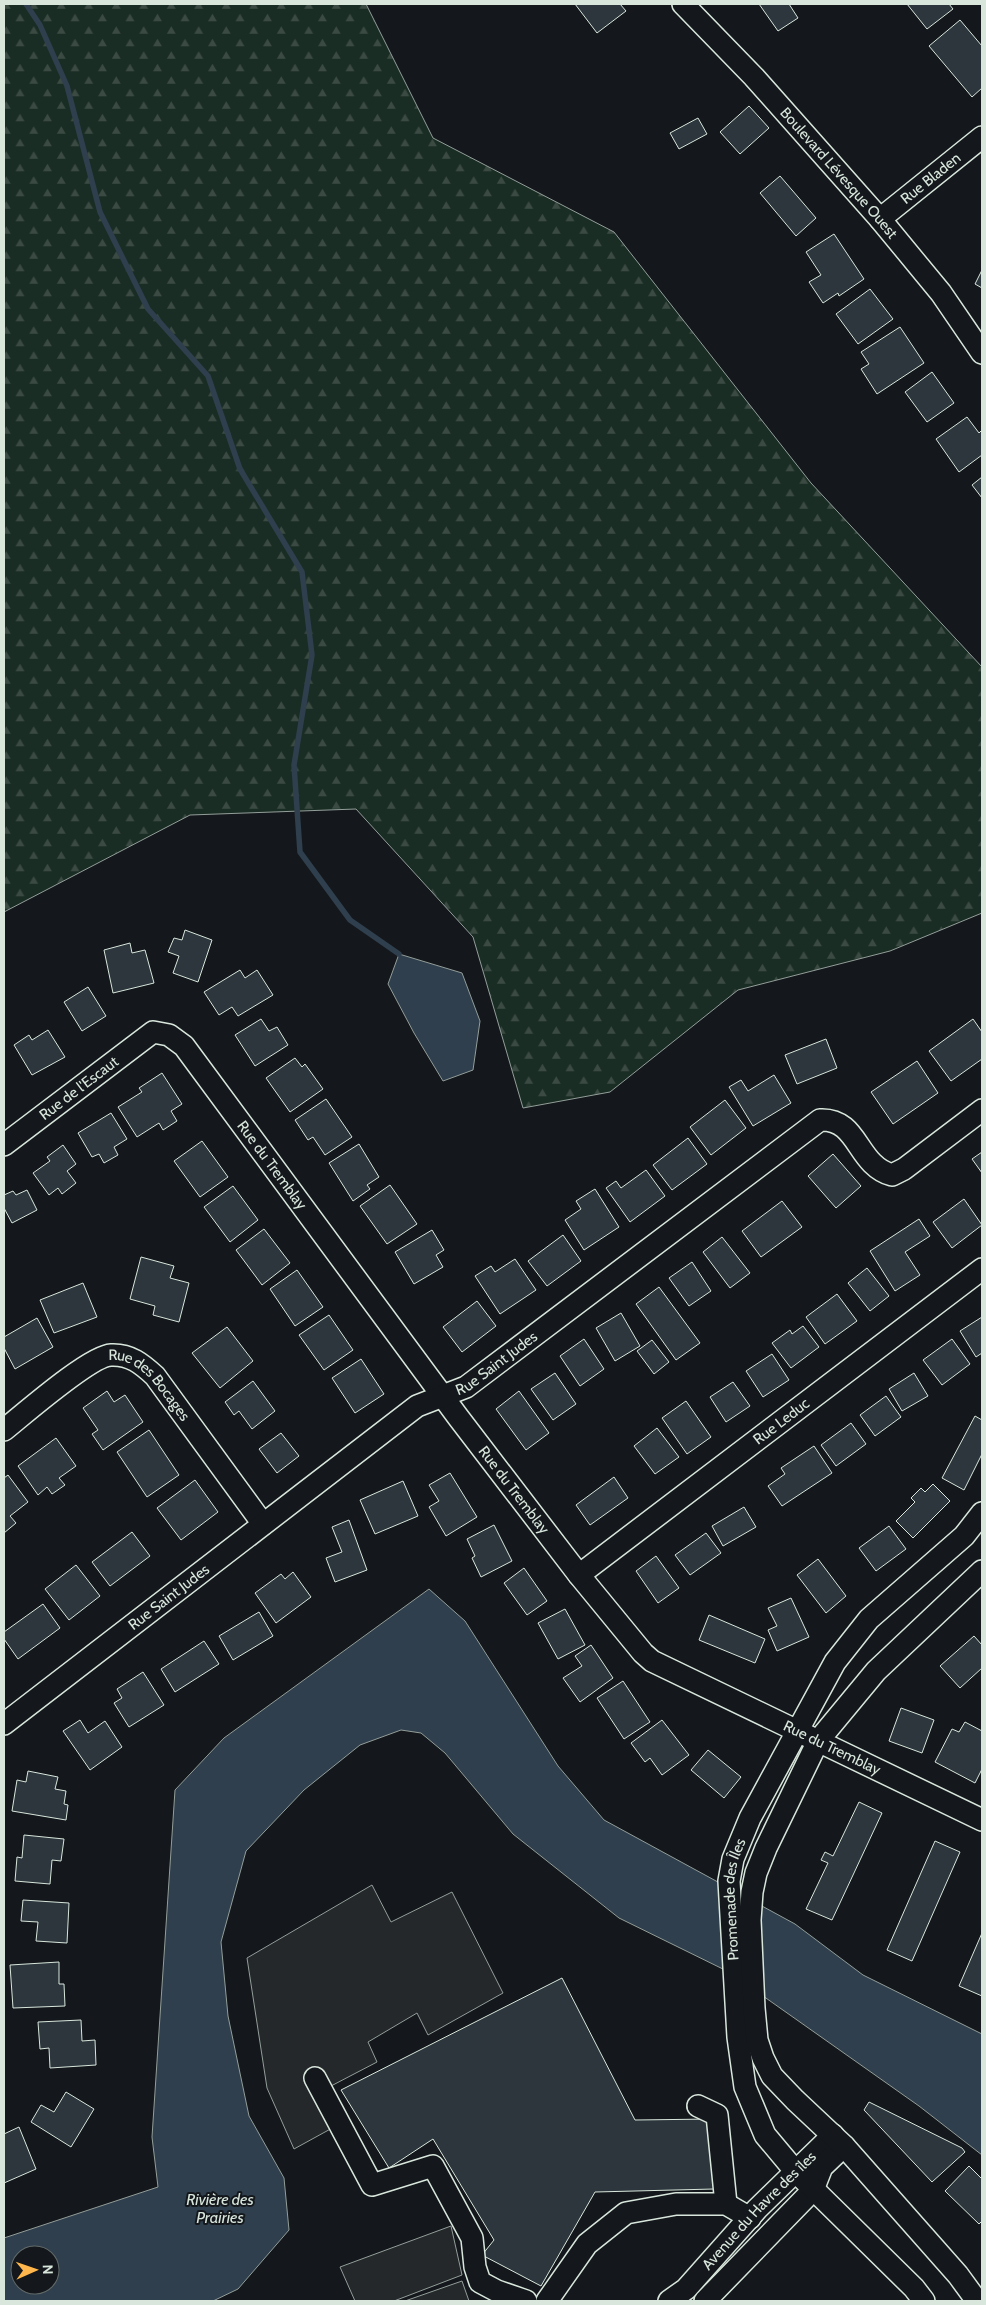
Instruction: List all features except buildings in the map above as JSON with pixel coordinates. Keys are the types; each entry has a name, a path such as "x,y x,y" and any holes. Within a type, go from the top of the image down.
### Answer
{"street":[{"name":"Boulevard Lévesque Ouest","path":"683,4 754,77 880,219 941,293 982,353"},
{"name":"Rue Bladen","path":"880,219 982,137"},
{"name":"Rue de l'Escaut","path":"4,1145 153,1032"},
{"name":"Rue du Tremblay","path":"153,1032 169,1035 184,1046 443,1396 633,1643 652,1661 982,1820"},
{"name":"Rue Saint Judes","path":"4,1724 417,1406 466,1388 820,1120 830,1119 844,1126 867,1158 880,1172 892,1175 904,1169 982,1110"},
{"name":"Rue Leduc","path":"579,1575 982,1269"},
{"name":"Rue des Bocages","path":"4,1430 95,1361 110,1354 132,1358 155,1376 263,1524"},
{"name":"Promenade des Îles","path":"977,2301 958,2275 838,2140 772,2076 763,2058 745,2004 729,1881 733,1859 750,1818 796,1731 836,1662 869,1619 964,1536 982,1513"},
{"name":"Promenade des Îles","path":"924,2301 914,2288 813,2190 765,2135 745,2087 738,2037 745,2004 752,1892 756,1873 766,1848 818,1741 876,1671 982,1571"},
{"path":"315,2078 372,2186 433,2166 472,2238 475,2267 480,2282 497,2291 526,2301"},
{"path":"698,2106 718,2115 726,2204"},
{"name":"Avenue du Havre des îles","path":"690,2298 750,2218 796,2172 838,2140"},
{"name":"Avenue du Havre des îles","path":"690,2298 813,2190 822,2167 838,2140"},
{"path":"547,2301 588,2244 626,2213 676,2204 726,2204 750,2218"}],"green space":[{"path":"4,4 366,4 433,138 614,232 811,483 982,667 982,913 890,951 738,990 610,1092 523,1108 473,937 356,809 190,815 4,912"}],"shaded area":[{"path":"372,1885 391,1922 452,1892 503,1993 428,2035 417,2013 368,2042 377,2062 331,2086 345,2121 294,2149 267,2088 247,1958"},
{"path":"451,2226 462,2275 394,2301 355,2301 340,2267"},
{"path":"462,2281 469,2301 405,2301"}],"water":[{"path":"399,954 462,973 480,1021 473,1070 443,1081 414,1033 388,984"},
{"name":"Rivière des Prairies","path":"429,1589 465,1621 558,1766 604,1820 795,1924 863,1975 982,2034 982,2155 919,2106 729,1972 619,1918 513,1834 445,1753 421,1733 401,1730 360,1745 304,1790 246,1851 221,1942 228,2016 249,2116 284,2178 289,2230 238,2289 213,2301 4,2301 4,2238 158,2187 152,2137 175,1790 224,1738"}],"waterway":[{"path":"26,4 40,25 67,86 100,212 148,309 208,376 240,469 302,572 312,655 294,765 300,852 350,920 399,954"}]}
